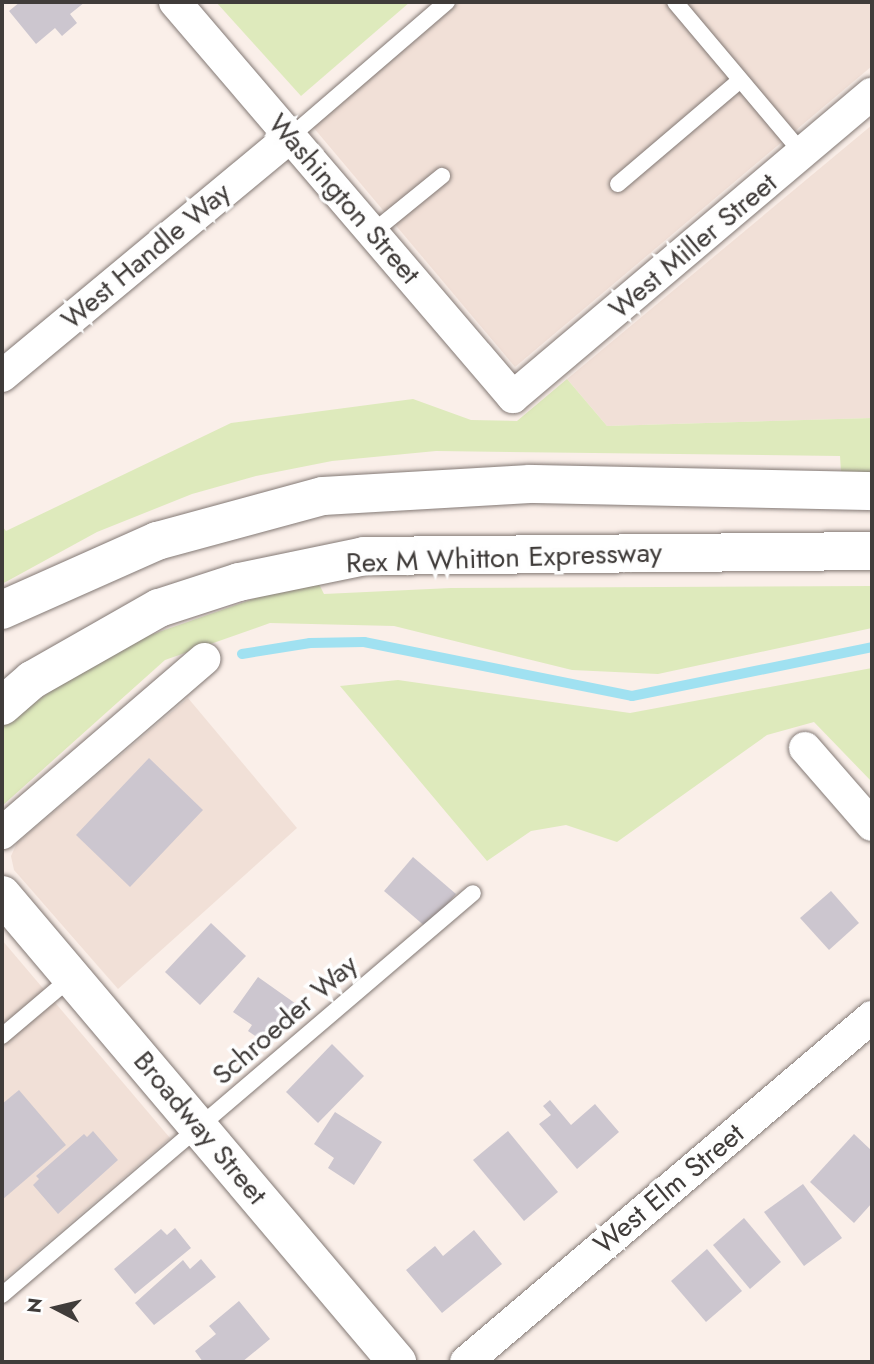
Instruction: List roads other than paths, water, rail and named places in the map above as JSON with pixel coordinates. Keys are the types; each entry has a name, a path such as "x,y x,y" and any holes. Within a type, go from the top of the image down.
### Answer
{"main road":[{"path":"2,610 157,541 323,496 530,484 872,491"},
{"name":"Rex M Whitton Expressway","path":"2,706 32,680 159,608 239,582 364,556 872,551"},
{"name":"Broadway Street","path":"2,895 397,1362"}],"street":[{"name":"Washington Street","path":"175,2 513,397"},
{"name":"West Miller Street","path":"513,397 872,94"},
{"name":"West Handle Way","path":"2,376 291,136"},
{"path":"2,833 204,659"},
{"path":"805,748 872,825"},
{"name":"West Elm Street","path":"466,1362 872,1017"}],"lane":[{"path":"291,136 447,2"},
{"path":"675,2 802,153"},
{"path":"618,184 740,80"},
{"path":"373,232 442,176"},
{"name":"Schroeder Way","path":"2,1295 473,893"},
{"path":"2,1036 73,976"}],"waterway":[{"path":"242,654 310,643 364,642 632,696 872,647"}]}
